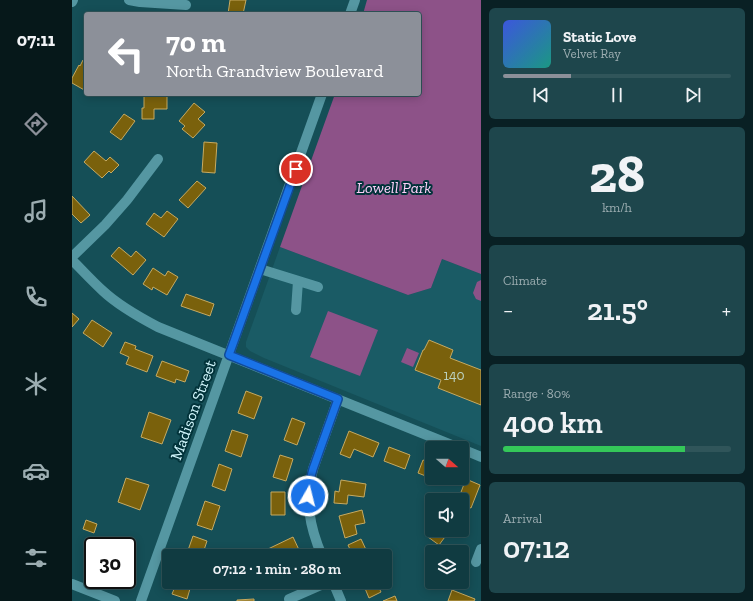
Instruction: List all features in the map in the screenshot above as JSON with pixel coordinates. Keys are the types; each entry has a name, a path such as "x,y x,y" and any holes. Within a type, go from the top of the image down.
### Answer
{"street":[{"path":"129,0 186,5"},
{"path":"351,12 355,0"},
{"name":"Madison Street","path":"142,601 321,96"},
{"path":"158,159 105,226 72,259 104,292 116,302 144,320 172,334 229,355 442,441"},
{"path":"260,269 318,286"},
{"path":"296,310 298,281"},
{"path":"319,549 312,530 308,496 313,469 338,399"},
{"path":"469,452 481,457"},
{"path":"476,562 481,549"},
{"path":"72,584 115,601"},
{"path":"289,599 312,589"},
{"path":"336,589 341,601"}],"shaded area":[{"path":"280,247 408,295 431,288 442,259 481,274 481,446 264,358 250,351 246,347 246,342"}],"green space":[{"name":"Lowell Park","path":"367,0 481,0 481,274 442,259 431,288 408,295 280,247 334,96 421,96 421,12 364,12"},
{"path":"481,280 481,301 476,299 473,293 477,282"},
{"path":"328,311 378,330 360,376 310,357"},
{"path":"407,348 419,353 413,367 401,362"}],"building":[{"path":"230,0 246,0 243,12 228,12"},
{"path":"83,60 84,90 72,83 72,78 79,65 80,66"},
{"path":"144,96 167,96 167,109 154,109 154,119 142,119"},
{"path":"194,103 205,112 198,119 205,125 193,138 182,129 185,126 179,121"},
{"path":"124,114 135,121 121,140 110,132"},
{"path":"204,142 217,143 215,173 202,172"},
{"path":"94,151 106,161 110,157 119,165 111,173 109,171 102,178 84,162"},
{"path":"197,181 206,188 188,208 179,200"},
{"path":"72,196 90,215 81,223 72,214"},
{"path":"167,211 178,219 164,237 146,224 154,213 161,218"},
{"path":"119,247 131,257 136,251 146,260 133,275 111,256"},
{"path":"153,268 165,276 168,271 178,277 167,295 153,287 152,290 143,284"},
{"path":"186,294 214,304 210,316 181,306"},
{"path":"72,313 79,319 72,327"},
{"path":"92,320 112,333 103,347 83,333"},
{"path":"429,340 453,350 450,358 481,370 481,405 438,388 441,380 415,370 423,350"},
{"path":"125,342 136,346 135,349 153,356 147,372 126,364 129,357 120,353"},
{"path":"162,361 189,371 185,382 176,379 175,383 156,376"},
{"path":"246,391 262,397 254,419 238,413"},
{"path":"149,412 171,420 162,444 141,437"},
{"path":"292,418 305,423 297,445 284,440"},
{"path":"232,430 248,435 241,457 225,451"},
{"path":"349,431 379,443 373,457 354,449 350,458 340,454"},
{"path":"389,447 410,455 405,469 384,461"},
{"path":"280,455 293,459 286,481 273,477"},
{"path":"423,460 425,461 425,476 418,473"},
{"path":"219,464 232,469 225,491 212,486"},
{"path":"126,478 149,485 140,510 118,502"},
{"path":"341,480 366,484 364,497 348,495 347,504 334,503 335,491 339,492"},
{"path":"469,480 480,485 471,508 469,507 469,493 461,493 464,485 469,485"},
{"path":"271,492 285,492 285,515 271,515"},
{"path":"205,501 220,506 212,530 197,525"},
{"path":"362,510 365,523 355,525 357,534 345,538 339,516"},
{"path":"86,520 97,524 94,533 83,529"},
{"path":"193,536 207,541 204,549 188,549"},
{"path":"293,537 299,549 268,549"},
{"path":"428,537 445,537 439,545"},
{"path":"361,539 366,549 350,549 348,545"},
{"path":"174,589 190,589 187,599 172,594"},
{"path":"365,589 380,589 381,592 369,598"},
{"path":"452,590 475,599 474,601 448,601"},
{"path":"395,596 397,601 383,601"},
{"path":"254,599 254,601 237,601 237,600"}],"route":[{"path":"296,169 229,355 338,399 313,469 308,496"}]}
